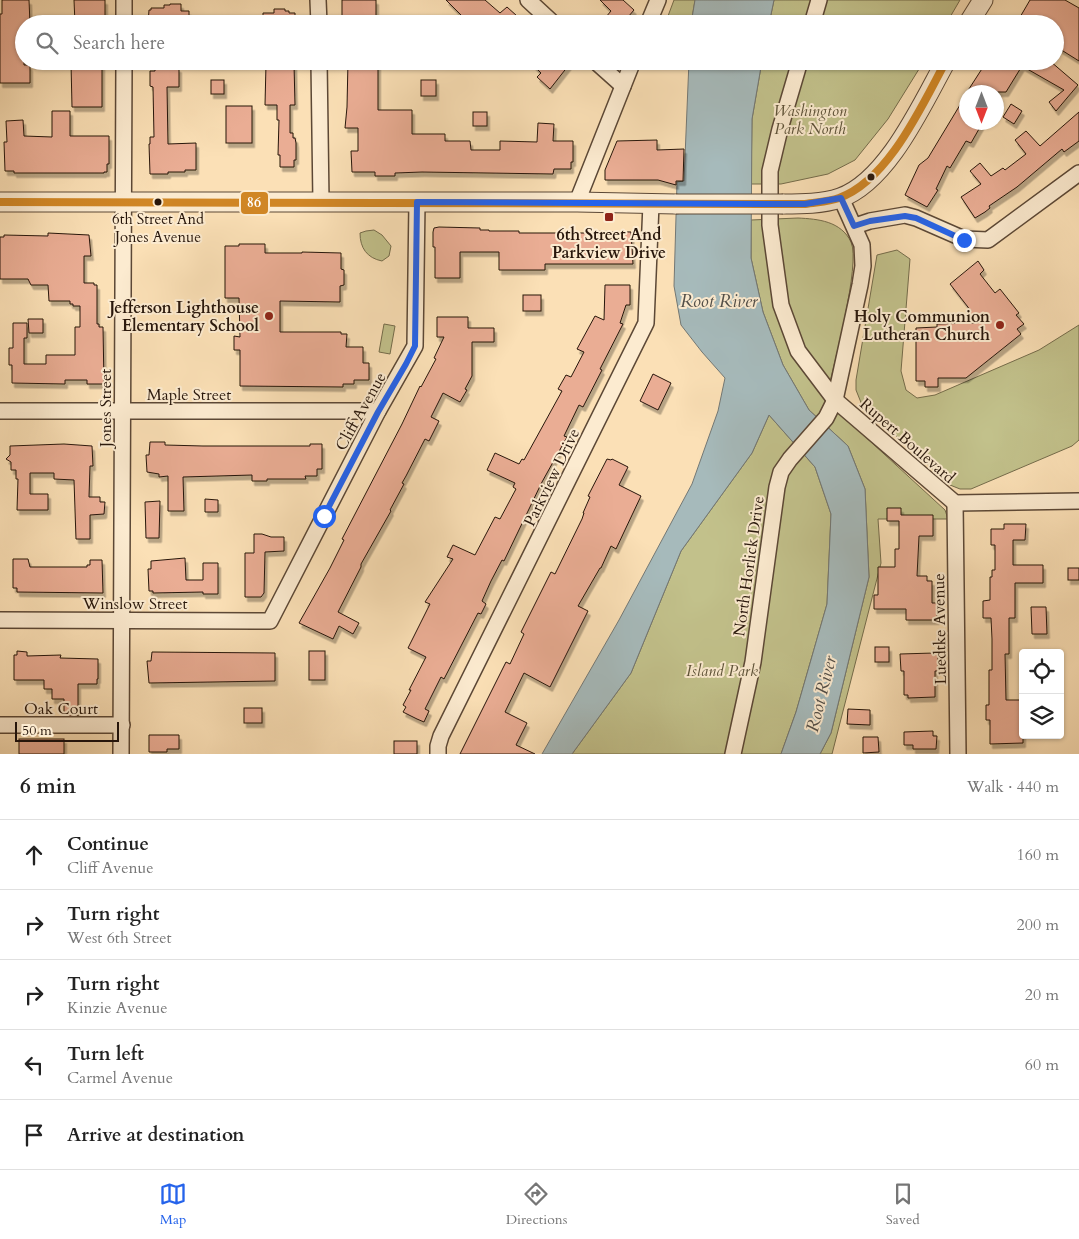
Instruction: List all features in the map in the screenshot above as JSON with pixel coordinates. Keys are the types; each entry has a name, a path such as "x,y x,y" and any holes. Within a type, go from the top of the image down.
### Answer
{"street":[{"path":"124,0 124,15"},
{"path":"318,0 319,15"},
{"path":"528,0 544,15"},
{"path":"652,15 658,0"},
{"path":"815,15 819,0"},
{"path":"973,15 982,0"},
{"name":"Jones Street","path":"121,754 124,70"},
{"path":"319,70 321,202"},
{"path":"605,70 623,86"},
{"path":"577,202 629,70"},
{"name":"Rupert Boulevard","path":"797,70 770,171 770,225 781,305 798,351 835,400 955,503 1079,500"},
{"path":"0,202 805,204 841,198 867,182 887,161 896,148 941,70"},
{"path":"854,226 870,221 905,216 916,218 964,240 988,240 1079,173"},
{"name":"North Horlick Drive","path":"732,754 753,662 775,496 782,472 790,459 826,418 835,400 863,266 862,245 841,198"},
{"name":"Cliff Avenue","path":"270,621 378,412 415,346 417,202"},
{"name":"Parkview Drive","path":"438,754 441,736 646,323 651,204"},
{"name":"Maple Street","path":"0,411 378,412"},
{"name":"Luedtke Avenue","path":"955,503 958,754"},
{"name":"Winslow Street","path":"0,620 270,621"},
{"name":"Oak Court","path":"0,725 122,725"}],"green space":[{"path":"674,0 695,0 692,15 668,15"},
{"path":"774,0 960,0 951,15 771,15"},
{"name":"Washington Park North","path":"760,70 918,70 888,119 855,160 828,174 781,184 751,184 752,119"},
{"path":"798,218 821,220 835,225 847,235 851,242 853,254 849,293 827,396 859,431 945,510 948,519 878,519 881,563 832,754 820,754 831,733 869,577 865,489 848,446 809,410 783,365 763,312 751,258 751,220"},
{"path":"374,230 382,235 391,246 389,256 382,261 368,255 361,243 360,233"},
{"path":"897,250 910,259 901,371 906,390 917,398 935,395 1039,350 1079,325 1079,440 1072,446 971,489 960,489 950,485 862,405 856,390 856,380 877,255"},
{"path":"384,324 395,326 390,354 379,352"},
{"name":"Island Park","path":"769,415 815,467 831,514 827,604 796,712 781,754 572,754 631,673 681,551 752,453"}],"water":[{"path":"695,0 774,0 771,15 692,15"},
{"name":"Root River","path":"689,70 760,70 752,119 751,258 763,312 783,365 809,410 848,446 865,489 869,577 831,733 820,754 781,754 796,712 827,604 831,514 815,467 769,415 752,453 681,551 631,673 572,754 542,754 619,620 692,484 718,411 725,378 681,325 674,286 677,182 684,181"}],"building":[{"path":"2,0 29,0 30,15 15,15 15,70 30,70 30,83 0,83 0,14 2,14"},
{"path":"74,0 105,0 105,15 75,15"},
{"path":"342,0 376,0 376,15 342,15"},
{"path":"446,0 485,0 500,13 507,7 516,15 461,15"},
{"path":"600,0 623,0 634,10 630,15 608,15 611,11"},
{"path":"1030,0 1065,0 1079,8 1079,61 1064,52 1064,15 1021,15"},
{"path":"181,4 181,11 189,11 189,15 149,15 151,8 164,8 164,5"},
{"path":"274,9 285,9 289,13 295,13 295,15 263,15 263,13 274,13"},
{"path":"71,70 102,70 102,107 72,107"},
{"path":"179,70 179,87 167,87 168,144 196,143 196,170 168,172 168,174 150,174 149,144 150,137 154,137 153,87 150,86 150,71"},
{"path":"266,70 294,70 295,105 290,105 290,133 293,133 296,143 294,167 280,167 277,105 265,105"},
{"path":"348,70 378,70 378,110 412,110 412,134 445,134 445,141 470,141 471,150 500,150 500,141 537,142 538,123 554,124 553,141 573,141 573,162 571,162 571,169 554,169 553,174 422,172 395,173 395,176 375,176 375,172 352,172 351,151 358,151 358,128 345,128"},
{"path":"538,70 565,70 550,89 537,77 541,73"},
{"path":"981,70 1020,70 1006,92 1004,92 1004,85 972,85"},
{"path":"1029,70 1060,70 1078,85 1056,111 1049,102 1064,90"},
{"path":"211,80 224,80 224,94 211,94"},
{"path":"421,80 436,80 436,96 421,96"},
{"path":"1011,104 1022,111 1014,124 1004,118"},
{"path":"226,106 252,106 252,143 226,143"},
{"path":"959,107 959,130 978,130 971,143 966,141 950,168 947,166 936,189 938,190 927,207 905,195 919,165 928,158"},
{"path":"52,111 70,111 70,136 109,136 109,164 107,164 107,172 14,173 14,171 5,171 4,142 7,142 6,121 23,120 24,136 52,137"},
{"path":"473,112 487,112 487,126 473,126"},
{"path":"1079,112 1079,141 1064,152 1062,149 1017,187 975,218 961,197 981,184 970,171 980,163 991,176 1003,168 1005,170 1026,154 1015,140 1026,131 1040,146"},
{"path":"657,140 657,150 684,149 683,181 676,181 676,185 658,180 605,180 605,170 617,141"},
{"path":"434,228 480,228 480,230 489,231 519,231 519,233 631,232 633,264 545,264 545,270 499,270 499,252 460,252 460,278 435,278 433,232"},
{"path":"48,233 89,235 91,256 84,256 84,283 94,283 94,285 97,285 97,324 99,324 99,327 103,327 104,384 87,384 87,380 65,380 65,384 12,383 12,365 9,365 9,348 13,348 13,323 27,323 27,338 24,338 24,364 46,364 46,355 75,355 75,327 80,327 80,306 73,306 73,304 70,304 70,301 49,301 48,285 31,285 28,279 0,279 0,237 4,237 4,235 48,236"},
{"path":"239,244 265,244 265,253 341,253 344,285 340,286 340,302 280,301 280,332 341,332 341,334 347,334 346,347 363,347 363,363 369,363 369,380 354,380 354,384 343,384 343,387 240,386 240,350 234,350 234,336 240,337 239,298 225,298 225,246 239,246"},
{"name":"Holy Communion Lutheran Church","path":"978,261 984,270 980,274 995,293 1000,289 1019,313 1016,315 1024,324 1017,329 1021,334 966,378 938,378 938,387 925,387 925,381 916,381 916,328 937,327 937,324 974,323 967,314 971,311 950,284"},
{"path":"605,285 630,285 630,305 626,305 620,323 623,324 583,407 579,405 564,436 567,437 542,482 504,561 502,560 491,581 482,601 486,604 481,614 478,613 444,679 441,677 425,709 429,711 424,722 403,712 406,707 403,705 426,657 408,648 430,604 425,602 453,559 447,557 453,545 475,555 495,517 500,519 516,489 513,487 515,483 487,470 495,453 519,464 522,459 524,460 562,391 558,389 566,375 571,377 584,352 577,349 595,316 604,320"},
{"path":"523,295 541,295 541,311 523,311"},
{"path":"437,317 468,317 468,328 494,328 494,342 472,342 472,376 460,402 443,393 431,417 439,421 429,441 425,439 402,483 404,484 391,511 361,564 338,612 359,623 353,634 339,626 333,639 299,623 330,568 344,540 342,539 420,386 436,359 434,358 444,337 437,337"},
{"path":"28,319 43,319 43,333 29,333"},
{"path":"653,374 671,383 658,410 640,401"},
{"path":"150,442 165,442 165,445 203,446 310,446 310,444 322,444 322,469 317,469 317,476 305,476 306,479 252,481 252,475 183,477 184,511 168,511 168,476 159,477 159,474 147,472 146,455 149,455"},
{"path":"64,444 92,446 93,466 90,466 89,497 100,497 100,502 105,502 104,514 90,515 90,539 76,539 74,480 54,479 54,473 30,473 30,494 48,494 48,510 17,510 18,479 16,479 16,470 11,470 11,462 6,459 10,455 10,446"},
{"path":"607,459 612,459 628,467 619,485 641,496 616,549 611,546 601,568 578,606 588,611 550,687 524,673 505,712 527,723 516,745 535,754 460,754 506,662 510,664 524,634 521,632 551,572 555,574 582,519 590,497 588,496"},
{"path":"205,499 218,500 218,512 205,512"},
{"path":"160,501 159,538 146,538 145,502"},
{"path":"887,508 901,508 901,515 933,515 933,536 919,536 917,576 927,576 927,581 932,581 932,603 937,603 937,620 906,620 906,609 874,609 874,595 878,595 878,567 895,567 895,549 899,549 899,521 887,521"},
{"path":"1004,524 1026,524 1025,540 1013,540 1013,565 1043,565 1043,583 1015,583 1015,618 1009,618 1009,654 1005,654 1006,700 1019,700 1019,739 1023,739 1023,743 990,744 990,720 986,720 986,705 989,705 989,670 992,670 991,618 983,618 983,601 990,600 990,577 992,577 992,570 995,570 995,545 991,545 991,529 1004,529"},
{"path":"254,534 284,537 284,551 265,552 264,593 261,597 245,597 245,553 254,553"},
{"path":"185,558 186,580 203,580 203,563 218,563 218,594 203,594 203,592 153,593 153,591 149,591 148,569 151,569 151,561"},
{"path":"13,559 28,559 30,567 87,567 87,565 90,565 90,560 102,560 103,593 17,592 17,588 13,588"},
{"path":"1068,568 1079,568 1079,580 1068,580"},
{"path":"1031,607 1046,607 1047,634 1032,634"},
{"path":"875,647 889,647 889,662 875,662"},
{"path":"17,651 27,652 27,656 61,655 60,658 98,659 97,684 78,684 78,716 64,716 64,699 52,699 52,689 44,689 44,680 14,680 14,655 17,655"},
{"path":"309,651 325,651 325,680 309,680"},
{"path":"152,652 275,653 275,681 149,683 147,661 151,661"},
{"path":"900,654 938,654 938,671 935,671 935,697 908,698 908,695 904,695 904,671 901,671"},
{"path":"244,708 262,708 262,723 244,723"},
{"path":"848,709 870,710 870,725 847,724"},
{"path":"933,731 933,736 937,736 936,749 913,749 913,745 904,745 904,732"},
{"path":"149,735 179,735 179,749 167,749 167,752 149,752"},
{"path":"863,737 878,737 879,752 863,753"},
{"path":"19,739 64,739 64,754 19,754"},
{"path":"394,741 417,741 417,754 394,754"}],"transit line":[{"name":"86","path":"0,202 805,204 839,198 857,189 873,175 888,158 915,119 941,70"}],"place":[{"name":"6th Street And Jones Avenue","path":"158,202"},
{"name":"6th Street And Parkview Drive","path":"609,217"},
{"name":"Jefferson Lighthouse Elementary School","path":"269,316"},
{"name":"Holy Communion Lutheran Church","path":"1000,325"}],"route":[{"path":"324,516 415,346 417,202 805,204 841,198 854,226 870,221 905,216 916,218 964,240"}]}
